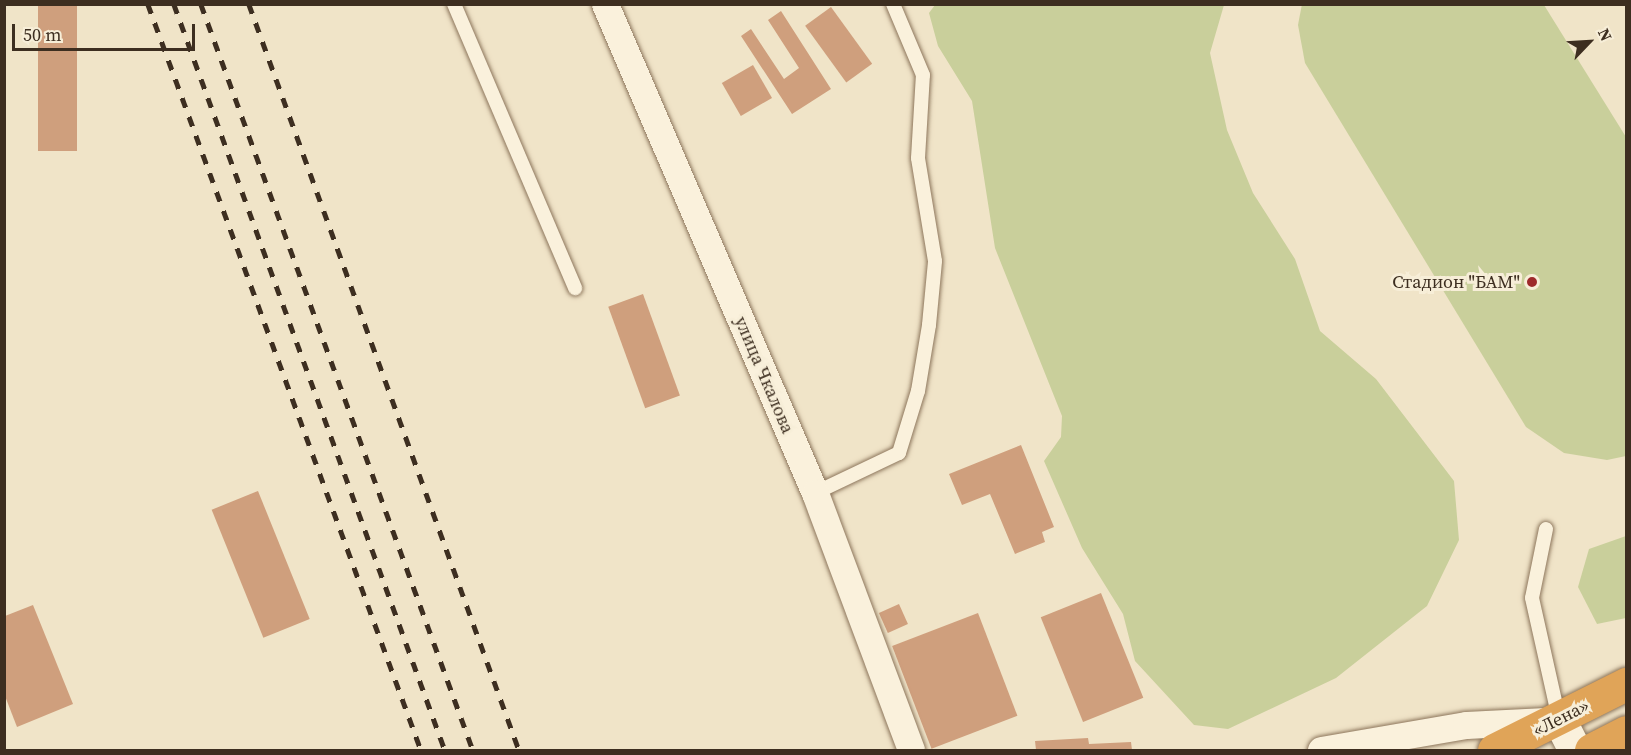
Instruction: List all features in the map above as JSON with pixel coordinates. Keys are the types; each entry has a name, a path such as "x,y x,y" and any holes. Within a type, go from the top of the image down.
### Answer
{"highway":[{"name":"«Лена»","path":"1494,750 1560,721 1626,684"},
{"path":"1592,750 1626,732"}],"street":[{"name":"улица Чкалова","path":"605,4 815,493 911,750"},
{"path":"1321,750 1466,725 1560,721 1575,750"}],"lane":[{"path":"454,4 575,288"},
{"path":"815,493 900,453 918,391 927,336 935,261 918,158 923,75 893,4"},
{"path":"1546,529 1532,598 1560,721"}],"green space":[{"name":"Стадион \"БАМ\"","path":"1302,4 1544,5 1626,137 1626,456 1607,460 1564,453 1526,427 1305,63 1298,25"},
{"path":"935,5 1224,5 1210,53 1227,130 1253,193 1295,259 1320,331 1376,379 1454,481 1459,540 1427,606 1336,678 1228,729 1194,725 1135,661 1123,614 1082,548 1044,461 1061,437 1062,416 995,248 972,101 938,46 929,13"},
{"path":"1626,536 1626,618 1597,624 1578,587 1589,549"}],"building":[{"path":"38,4 77,4 77,151 38,151"},
{"path":"831,7 872,64 846,82 805,26"},
{"path":"781,11 831,89 792,114 741,36 751,29 784,79 799,68 768,20"},
{"path":"753,65 772,98 741,116 722,83"},
{"path":"643,294 680,395 645,408 608,307"},
{"path":"1021,445 1054,527 1042,532 1045,542 1015,554 990,494 962,505 949,474"},
{"path":"258,491 310,619 263,638 212,510"},
{"path":"1101,593 1143,698 1083,722 1041,617"},
{"path":"899,604 908,624 888,633 879,613"},
{"path":"33,605 73,704 17,727 5,696 5,616"},
{"path":"978,613 1017,716 932,749 892,646"},
{"path":"1088,738 1089,744 1131,742 1132,750 1036,750 1035,741"}],"railway":[{"path":"148,4 421,750"},
{"path":"174,4 445,750"},
{"path":"201,4 473,750"},
{"path":"249,4 519,750"}],"place":[{"name":"Стадион \"БАМ\"","path":"1532,282"}]}
